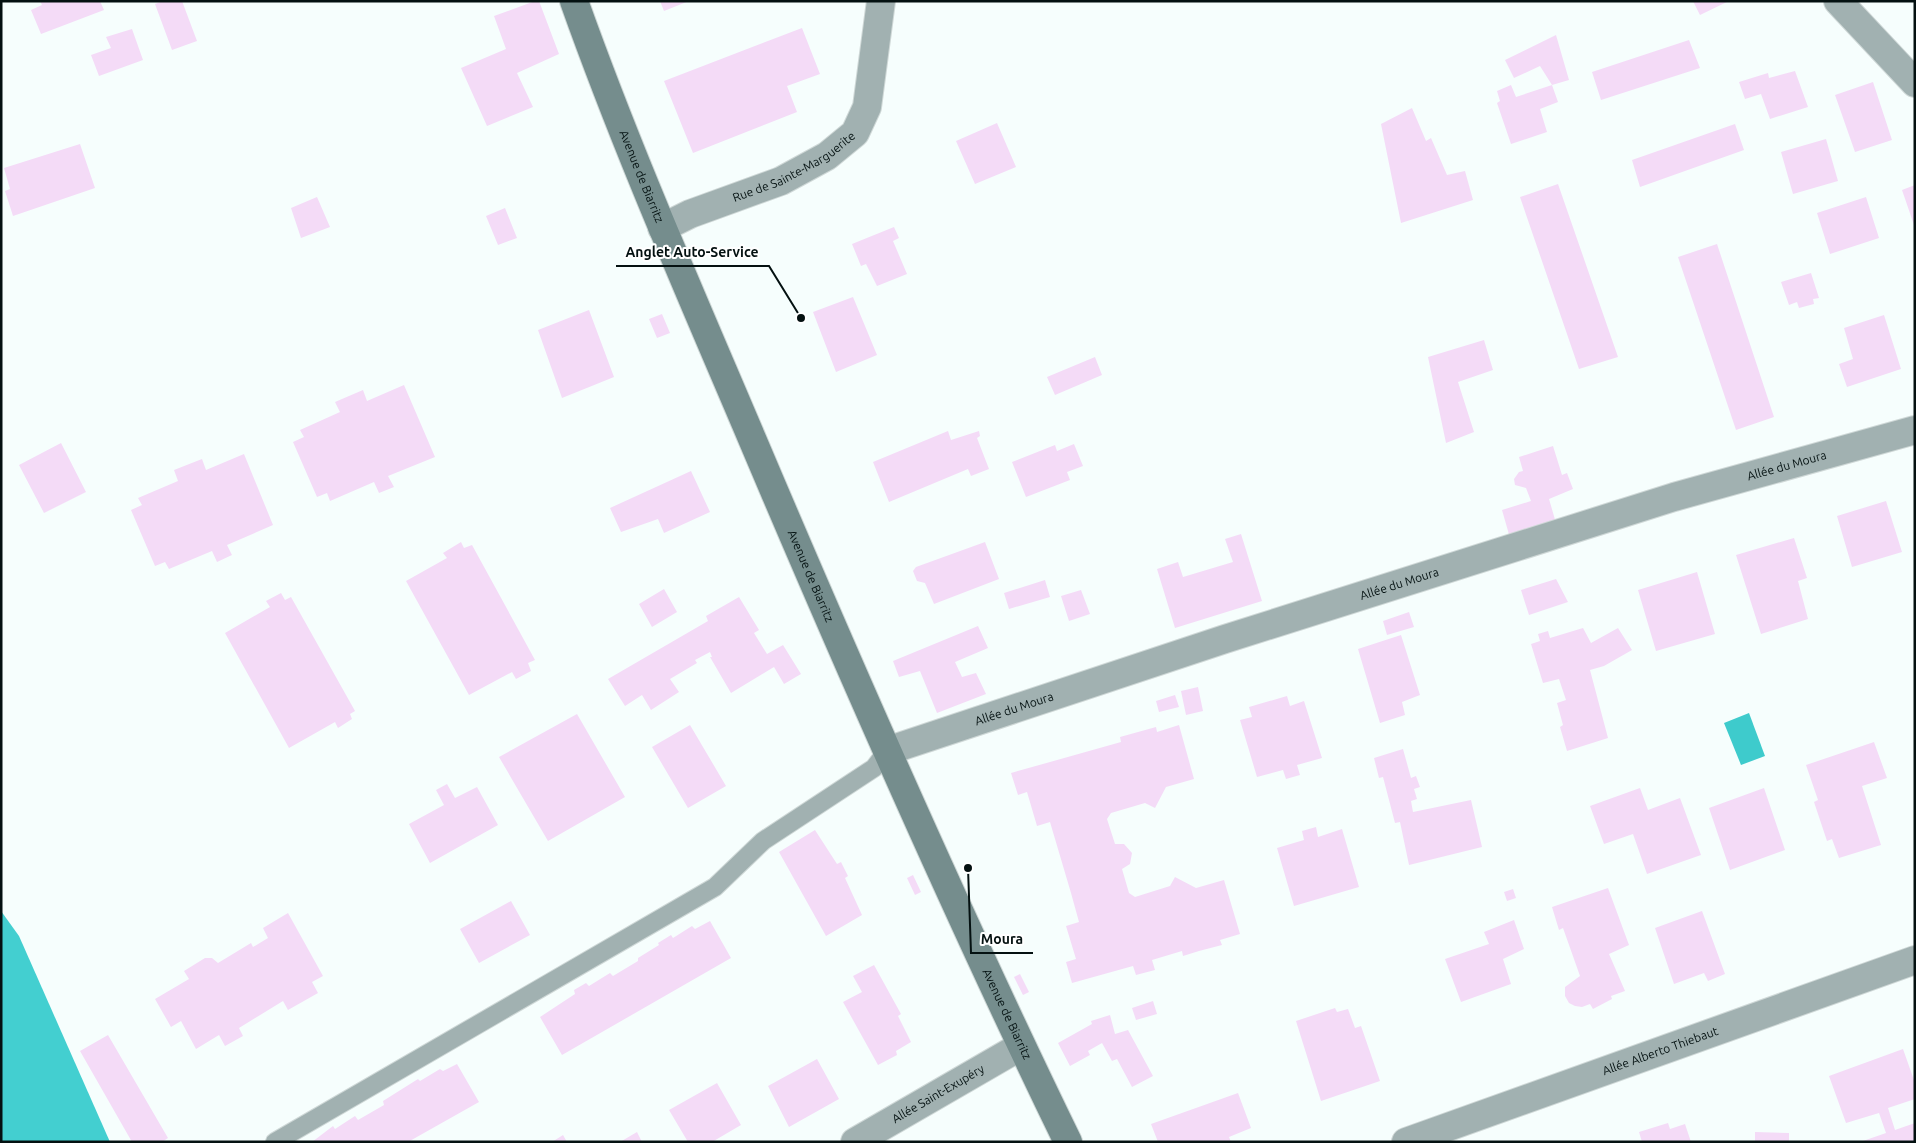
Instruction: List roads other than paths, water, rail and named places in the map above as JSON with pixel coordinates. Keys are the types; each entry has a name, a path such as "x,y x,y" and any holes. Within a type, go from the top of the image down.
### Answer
{"main road":[{"name":"Avenue de Biarritz","path":"574,1 662,228 821,602 1021,1046 1068,1142"}],"street":[{"name":"Rue de Sainte-Marguerite","path":"662,228 690,214 781,181 827,156 855,133 867,107 881,1"},
{"path":"1838,1 1915,83"},
{"name":"Allée du Moura","path":"887,750 1225,639 1674,498 1915,430"},
{"name":"Allée Alberto Thiebaut","path":"1406,1142 1915,960"},
{"name":"Allée Saint-Exupéry","path":"855,1142 1021,1046"}],"lane":[{"path":"275,1142 716,887 763,841 874,768 887,750"}],"place":[{"name":"Anglet Auto-Service","path":"801,318"},
{"name":"Moura","path":"968,868"}]}
